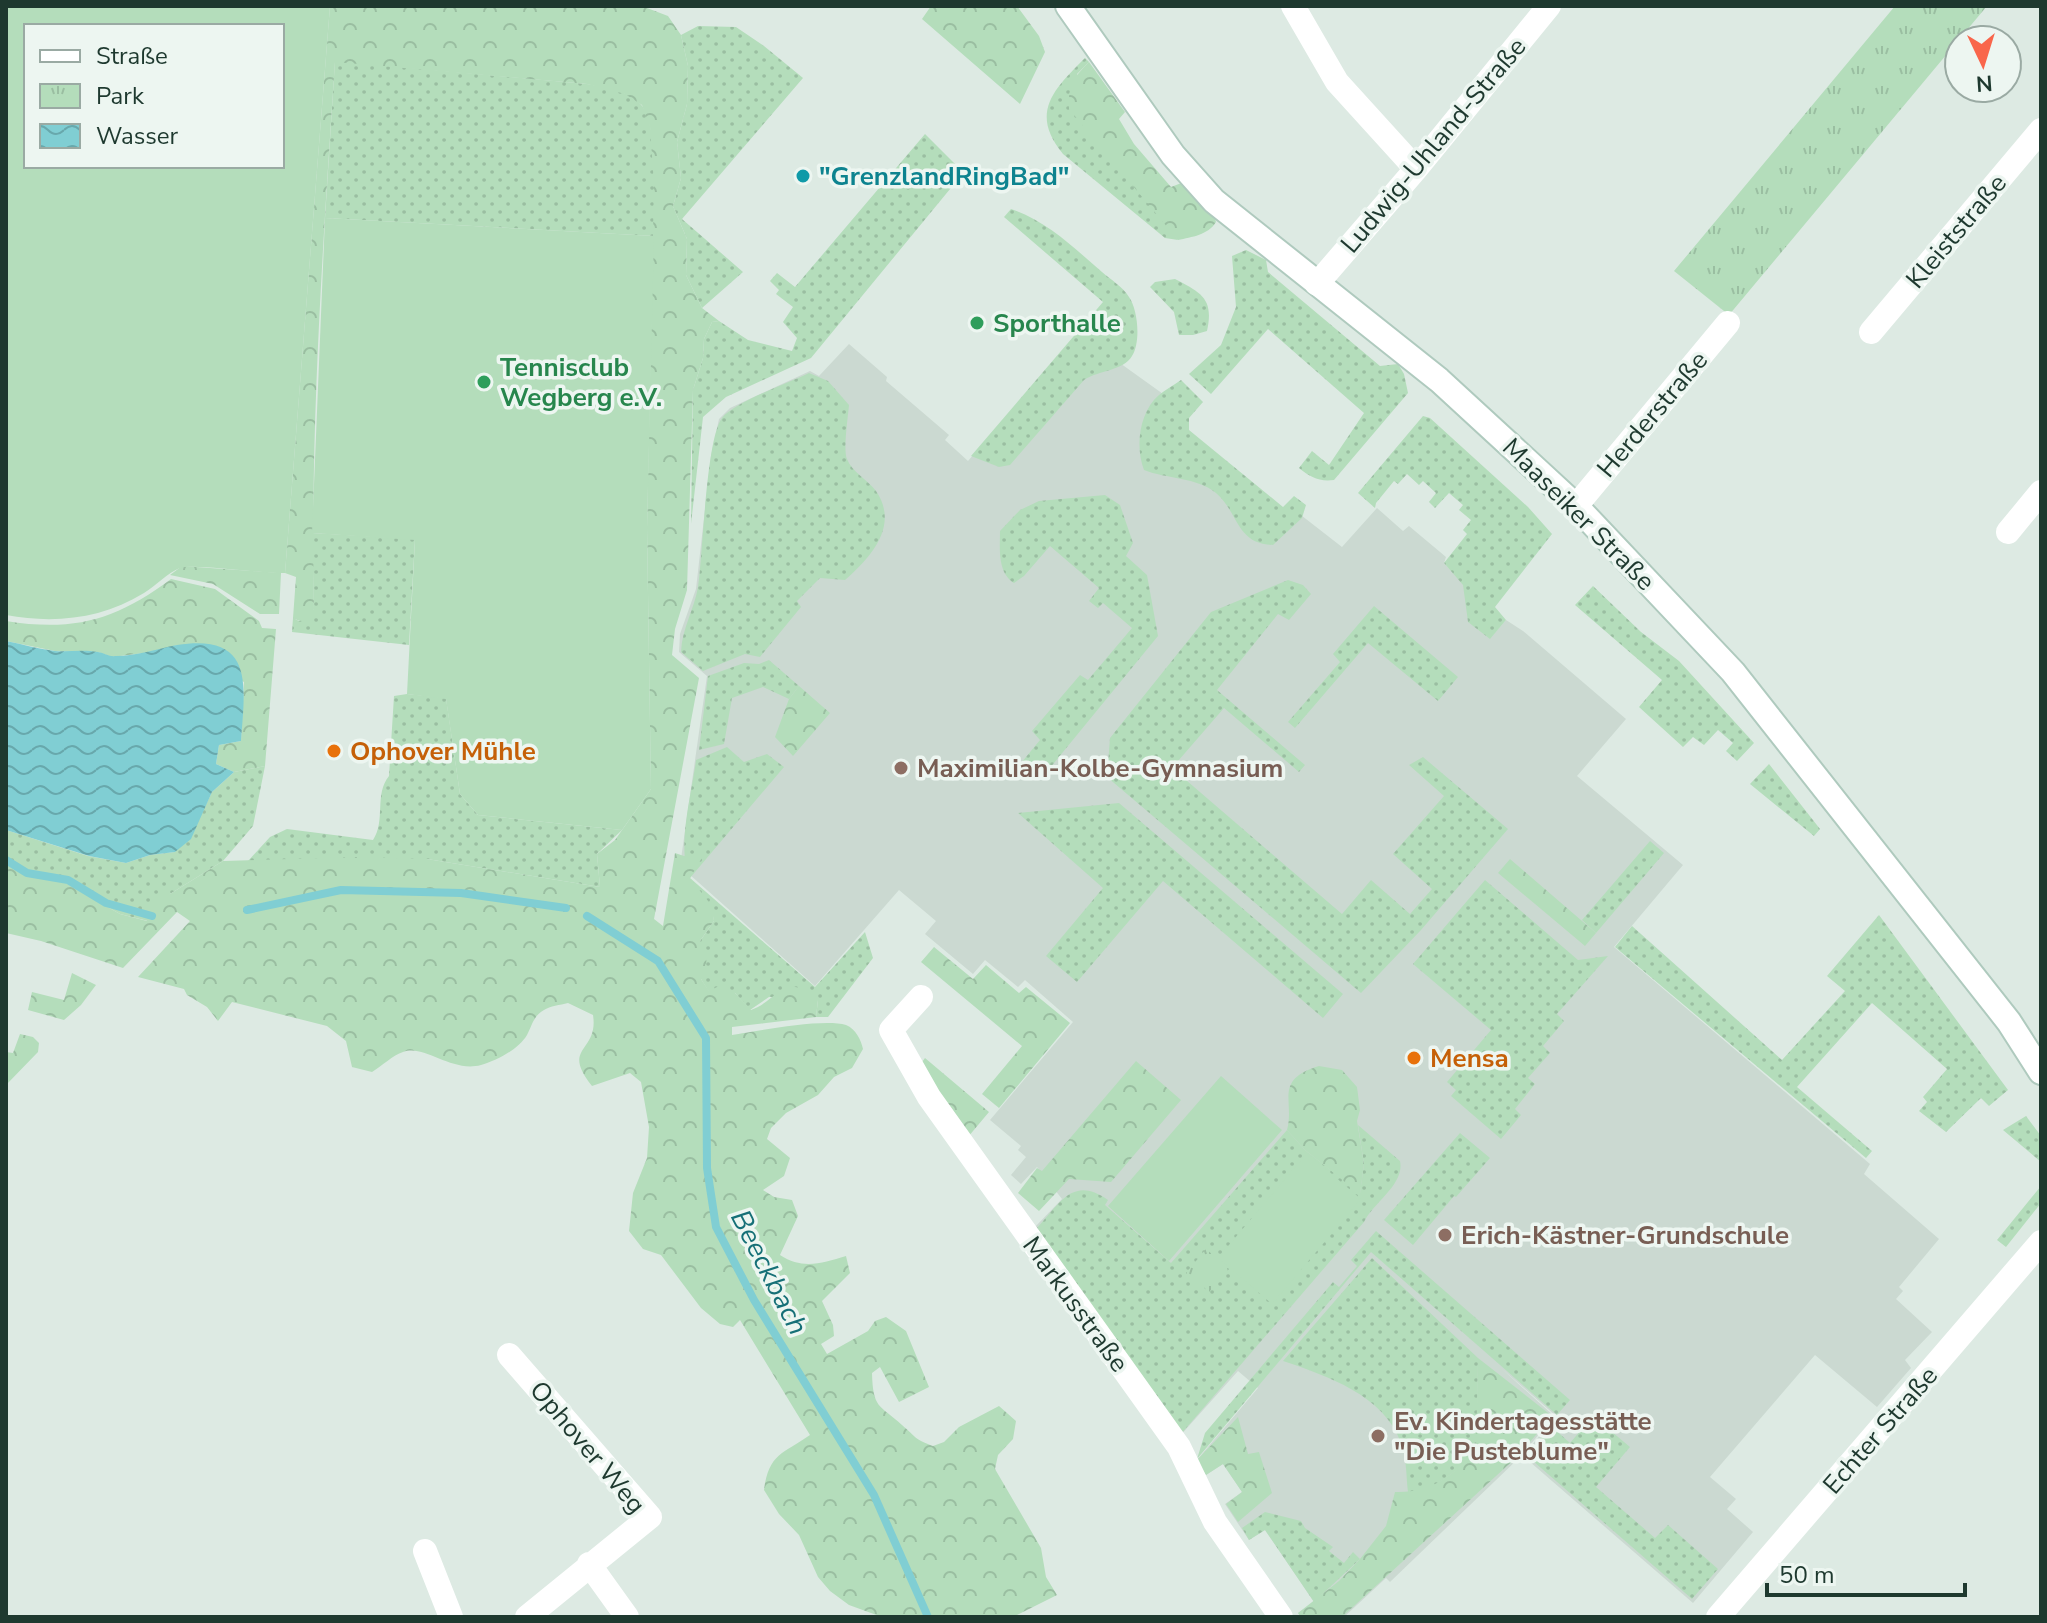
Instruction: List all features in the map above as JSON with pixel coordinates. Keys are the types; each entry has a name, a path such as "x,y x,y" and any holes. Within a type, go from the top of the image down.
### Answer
{"street":[{"name":"Maaseiker Straße","path":"1068,6 1173,155 1214,201 1439,380 1576,506 1733,672 2009,1022 2041,1072"},
{"path":"1293,6 1337,82 1416,169"},
{"name":"Ludwig-Uhland-Straße","path":"1317,284 1549,6"},
{"name":"Kleiststraße","path":"1871,332 2041,130"},
{"name":"Herderstraße","path":"1576,506 1728,323"},
{"path":"2008,532 2041,492"},
{"name":"Markusstraße","path":"921,997 891,1030 929,1097 1179,1447 1215,1522 1281,1617"},
{"name":"Echter Straße","path":"1718,1617 2041,1242"},
{"name":"Ophover Weg","path":"509,1355 650,1517 527,1617"},
{"path":"425,1551 451,1617"},
{"path":"589,1564 627,1617"}],"shaded area":[{"path":"1078,333 1184,409 1189,431 1282,508 1288,505 1342,547 1377,508 1403,531 1409,526 1446,557 1444,563 1463,584 1490,638 1506,620 1626,719 1577,776 1683,865 1614,947 1870,1164 1864,1174 1939,1239 1899,1287 1903,1291 1896,1299 1932,1332 1905,1360 1911,1368 1877,1407 1815,1355 1710,1477 1736,1499 1727,1509 1753,1532 1693,1603 1523,1456 1556,1416 1501,1368 1554,1416 1521,1456 1390,1582 1386,1578 1344,1617 1301,1617 1298,1613 1314,1602 1265,1530 1249,1540 1225,1504 1242,1492 1223,1464 1206,1475 1196,1461 1258,1388 1238,1371 1179,1437 1034,1228 1062,1199 1037,1167 1021,1184 1011,1175 1026,1157 1018,1150 1021,1146 990,1120 1073,1022 1025,980 1018,987 985,960 973,974 925,934 936,921 899,890 815,986 680,866 707,676 679,652 680,634 696,589 711,456 719,419 730,408 810,371 819,376 849,344 887,377 886,381 949,435 945,440 968,461"}],"green space":[{"path":"6,6 330,6 285,573 180,568 128,602 111,609 60,619 6,615"},
{"path":"330,6 647,8 668,16 681,35 688,66 687,104 677,142 681,178 673,206 687,239 686,275 702,308 719,321 712,322 704,339 703,358 693,390 687,590 675,629 672,655 699,678 654,919 663,926 675,853 703,856 690,878 712,906 714,921 700,941 706,960 701,979 709,991 721,985 735,993 751,1010 790,987 807,991 818,1000 816,1017 732,1027 732,1035 836,1023 850,1027 859,1039 863,1049 852,1068 834,1077 818,1095 786,1113 771,1128 767,1139 790,1158 784,1176 763,1190 774,1197 792,1200 798,1216 780,1255 805,1264 846,1256 850,1273 822,1301 833,1325 834,1336 821,1344 827,1354 868,1331 875,1321 886,1317 906,1331 929,1387 899,1402 880,1367 872,1373 873,1385 879,1405 919,1439 933,1446 944,1442 959,1427 999,1406 1016,1421 1013,1439 998,1455 995,1469 1041,1548 1046,1577 1057,1595 1013,1617 882,1617 849,1605 818,1577 799,1535 779,1514 764,1490 774,1461 810,1435 740,1320 733,1327 720,1324 701,1308 661,1255 643,1249 629,1231 633,1193 647,1158 649,1127 641,1082 630,1073 592,1086 583,1073 580,1056 591,1036 593,1015 568,1003 546,1009 535,1018 519,1045 481,1065 459,1065 411,1051 395,1056 372,1072 352,1067 346,1041 327,1026 232,1002 218,1021 207,1007 187,995 184,989 138,977 190,921 177,912 123,968 6,933 6,864 28,876 64,882 120,914 147,921 152,896 170,894 223,861 362,857 427,859 600,887 597,854 615,840 651,789 647,528 654,185 650,127 642,105 625,94 587,84 335,62 316,404 314,609 307,620 293,618 296,577 285,573"},
{"path":"931,6 1017,6 1039,36 1045,52 1020,104 922,19"},
{"path":"1895,6 1987,6 1972,24 1943,24 1943,59 1729,315 1674,271"},
{"path":"698,26 736,27 803,78 682,219 743,272 702,308 686,275 687,239 673,206 681,178 677,142 687,104 688,66 681,35"},
{"path":"1085,58 1089,62 1077,74 1178,240 1165,238 1063,154 1053,139 1047,114 1050,102 1055,91"},
{"path":"335,61 587,84 632,97 643,107 651,133 654,236 325,218"},
{"path":"1089,62 1125,112 1119,119 1134,144 1171,187 1184,182 1213,212 1216,222 1209,230 1178,240 1069,109 1073,83"},
{"path":"925,134 955,164 955,183 811,358 726,397 703,417 691,524 693,390 703,358 704,339 712,322 719,321 748,340 792,351 797,338 783,322 793,307 776,294 779,290 770,281 777,273 795,287"},
{"path":"1011,209 1048,228 1123,290 1135,310 1137,335 1135,350 1128,361 1084,380 1010,465 999,467 971,456 1103,302 1004,217"},
{"name":"Tennisclub Wegberg e.V.","path":"325,218 654,236 647,528 651,789 622,830 478,815 460,794 446,699 407,694 415,540 312,533"},
{"path":"1246,250 1266,260 1268,272 1380,366 1398,364 1404,374 1408,393 1334,480 1315,478 1299,468 1312,451 1329,465 1364,413 1268,329 1211,394 1189,374 1221,345 1236,307 1232,256"},
{"path":"1175,279 1204,298 1209,311 1207,331 1179,335 1174,312 1150,287 1155,282"},
{"path":"809,373 828,381 849,405 847,459 876,491 883,504 883,529 864,562 845,580 820,578 797,601 801,607 760,657 745,654 703,671 681,652 698,587 709,472 717,430 728,412"},
{"path":"1181,380 1203,402 1189,418 1189,430 1283,507 1294,496 1306,505 1302,518 1273,545 1261,543 1245,533 1224,501 1208,488 1144,470 1140,451 1143,420 1152,402"},
{"path":"1423,416 1430,418 1528,507 1552,534 1495,607 1506,620 1490,639 1468,622 1463,585 1444,563 1467,534 1463,530 1471,520 1459,510 1463,505 1449,493 1435,508 1429,502 1436,493 1423,481 1419,485 1407,474 1398,484 1394,481 1375,508 1358,493"},
{"path":"1105,495 1120,505 1133,543 1126,556 1147,575 1158,636 1045,774 1027,778 1012,774 1040,740 1032,731 1080,675 1088,680 1132,628 1103,603 1098,608 1089,601 1099,588 1050,546 1014,583 1002,566 1000,531 1020,510 1039,501"},
{"path":"312,533 415,539 409,645 292,632 293,618 299,621 314,609"},
{"path":"182,566 281,573 279,614 260,614 213,584 170,575"},
{"path":"171,579 215,589 259,621 262,628 276,629 265,766 234,772 216,764 219,745 241,741 244,682 178,645 112,657 98,652 55,651 6,641 6,621 53,625 93,620 132,604"},
{"path":"1288,580 1303,585 1311,594 1289,620 1278,614 1217,690 1305,765 1299,772 1224,708 1172,768 1342,914 1371,880 1410,914 1432,889 1393,854 1444,796 1409,765 1423,757 1508,829 1421,930 1361,993 1107,777 1110,738 1211,612"},
{"path":"1593,586 1641,632 1679,661 1754,743 1737,761 1726,751 1733,743 1718,730 1704,745 1693,737 1683,747 1639,707 1662,680 1575,605"},
{"path":"1374,606 1458,677 1438,701 1368,643 1295,728 1288,722 1340,662 1333,654"},
{"path":"769,660 799,686 789,699 763,687 732,698 724,744 699,750 708,676 744,663 759,664"},
{"path":"799,686 830,713 793,756 775,737 789,699"},
{"path":"407,694 446,698 460,794 478,815 622,830 597,854 600,887 427,859 228,883 270,837 287,829 373,840 379,825 382,791 389,776 394,696"},
{"path":"727,747 744,762 767,754 784,767 690,878 684,852 696,760"},
{"path":"1769,764 1820,829 1814,836 1750,784"},
{"path":"265,766 253,826 223,861 170,894 148,921 120,914 64,882 28,876 6,864 6,830 88,856 126,863 150,855 175,852 202,813 212,792 234,772"},
{"path":"1119,803 1343,994 1323,1018 1163,881 1077,982 1046,956 1103,888 1018,813"},
{"path":"1650,841 1664,853 1596,933 1582,920"},
{"path":"1510,859 1596,933 1585,946 1498,873"},
{"path":"690,878 815,987 865,932 873,958 828,1017 816,1017 818,1000 769,997 750,1010 735,993 709,992 701,979 700,941 714,921 707,903"},
{"path":"1485,880 1578,960 1608,956 1557,1014 1564,1021 1543,1046 1550,1053 1528,1078 1535,1084 1515,1109 1521,1115 1501,1139 1451,1096 1456,1090 1447,1082 1491,1030 1413,964"},
{"path":"1879,915 2008,1090 1989,1106 1981,1098 1946,1132 1919,1111 1927,1102 1923,1097 1947,1069 1872,1003 1797,1087 1872,1151 1866,1158 1615,947 1632,926 1782,1060 1845,991 1827,976"},
{"path":"934,947 973,979 986,965 1019,993 1026,987 1070,1023 999,1108 982,1094 1022,1046 921,962"},
{"path":"72,973 96,985 81,1005 64,1020 28,1010 32,992 64,1000"},
{"path":"20,1034 33,1037 39,1043 38,1052 6,1085 6,1052 13,1053"},
{"path":"925,1058 989,1112 968,1137 917,1069"},
{"path":"1136,1061 1181,1100 1111,1182 1069,1179 1039,1211 1018,1193 1037,1168 1042,1171"},
{"path":"1319,1066 1342,1070 1357,1087 1360,1110 1357,1121 1364,1164 1360,1194 1305,1150 1287,1130 1291,1085 1296,1078"},
{"path":"1221,1076 1282,1130 1169,1261 1108,1206"},
{"path":"2026,1116 2041,1136 2041,1162 2003,1130"},
{"path":"1358,1125 1400,1161 1398,1177 1364,1222 1181,1434 1037,1228 1068,1195 1085,1190 1108,1200 1105,1205 1171,1263 1287,1130 1305,1150 1360,1193 1364,1164"},
{"path":"1460,1133 1490,1158 1413,1245 1384,1220"},
{"path":"1307,1153 1361,1199 1272,1304 1218,1258"},
{"path":"2041,1186 2041,1203 2006,1247 1997,1240"},
{"path":"1376,1231 1570,1400 1557,1415 1371,1252 1197,1459 1205,1433 1333,1282 1339,1287 1357,1266 1351,1260"},
{"path":"1206,1249 1229,1269 1209,1292 1186,1273"},
{"path":"1372,1258 1478,1358 1477,1453 1445,1478 1418,1491 1408,1492 1403,1449 1393,1426 1382,1412 1335,1381 1283,1361"},
{"path":"1478,1358 1552,1416 1519,1455 1342,1617 1301,1617 1298,1613 1339,1581 1386,1526 1395,1492 1420,1490 1440,1482 1476,1453"},
{"path":"1593,1416 1630,1447 1596,1487 1655,1538 1668,1525 1718,1569 1692,1599 1526,1455 1551,1426 1570,1443"},
{"path":"1238,1417 1248,1454 1259,1452 1272,1493 1238,1522 1226,1504 1242,1492 1223,1464 1206,1475 1196,1461"},
{"path":"1265,1512 1301,1521 1305,1528 1333,1547 1329,1551 1344,1563 1353,1552 1360,1559 1314,1602 1265,1530 1249,1540 1242,1528"}],"water":[{"path":"6,641 49,650 93,651 114,656 202,643 220,647 233,655 243,683 241,741 219,745 216,764 234,772 212,792 191,839 175,852 150,855 126,863 89,856 6,830"}],"waterway":[{"name":"Beeckbach","path":"6,860 27,873 68,880 106,903 152,916"},
{"name":"Beeckbach","path":"247,910 341,890 461,893 566,908"},
{"name":"Beeckbach","path":"587,916 658,961 706,1038 707,1168 716,1227 754,1300 874,1495 928,1617"}],"place":[{"name":"\"GrenzlandRingBad\"","path":"803,176"},
{"name":"Sporthalle","path":"977,323"},
{"name":"Tennisclub Wegberg e.V.","path":"484,382"},
{"name":"Ophover Mühle","path":"334,751"},
{"name":"Maximilian-Kolbe-Gymnasium","path":"901,768"},
{"name":"Mensa","path":"1414,1058"},
{"name":"Erich-Kästner-Grundschule","path":"1445,1235"},
{"name":"Ev. Kindertagesstätte \"Die Pusteblume\"","path":"1378,1436"}]}
